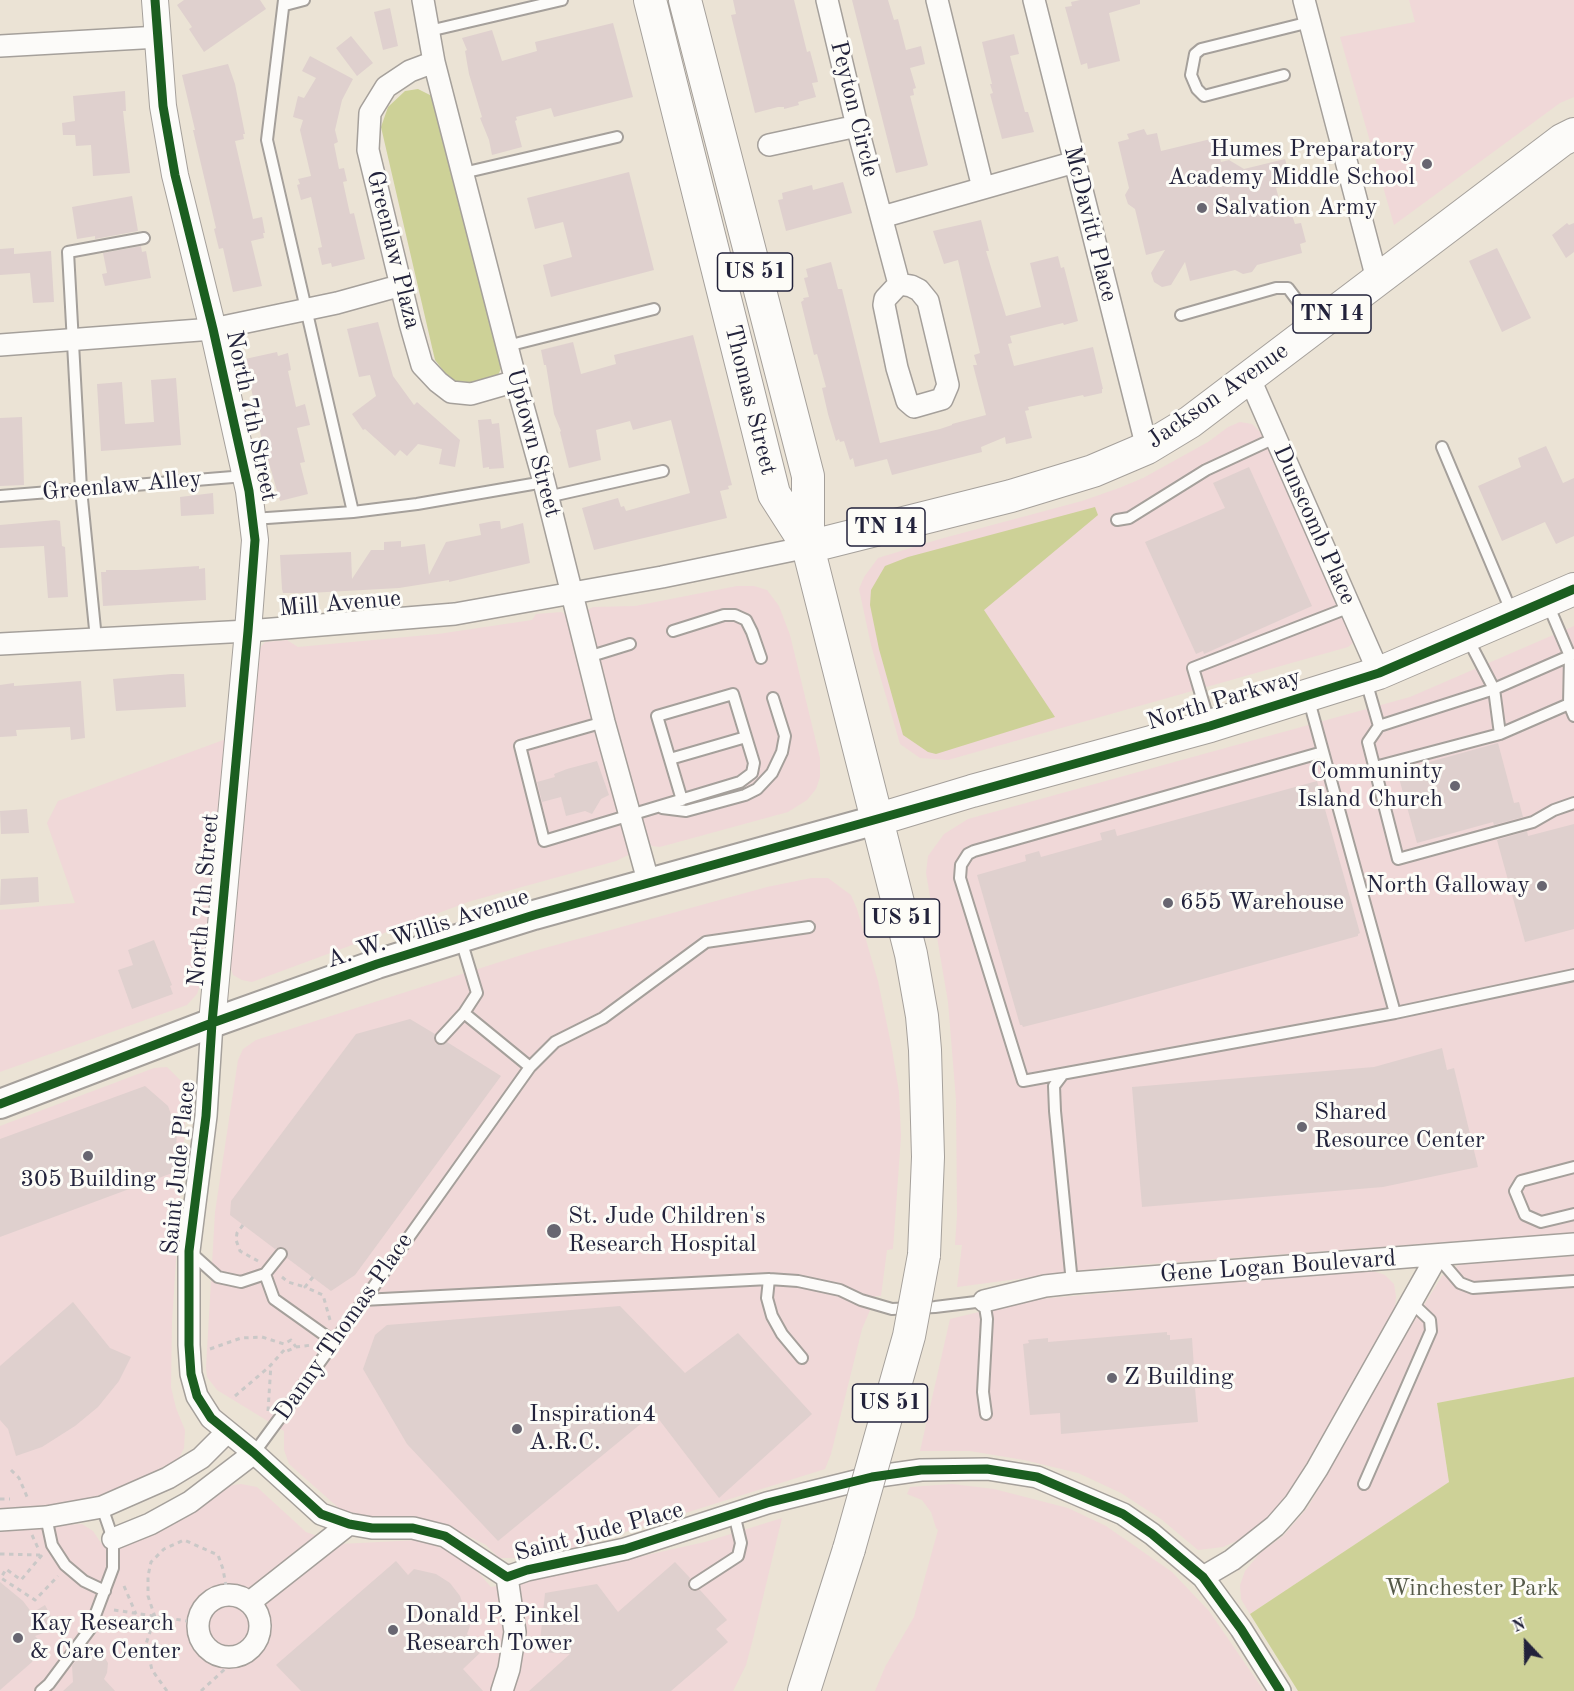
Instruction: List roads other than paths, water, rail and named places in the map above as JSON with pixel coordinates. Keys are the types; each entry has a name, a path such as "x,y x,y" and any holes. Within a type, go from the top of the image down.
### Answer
{"main road":[{"name":"Thomas Street","path":"650,0 774,494 808,547"},
{"name":"Thomas Street","path":"685,0 808,476 808,547 876,820"},
{"name":"Jackson Avenue","path":"808,547 1011,496 1093,471 1147,448 1190,422 1562,140 1574,134"},
{"name":"North Parkway","path":"876,820 972,791 1210,726 1372,675 1560,596"},
{"name":"A. W. Willis Avenue","path":"0,1104 212,1023 377,964 534,915 876,820"},
{"name":"US 51","path":"804,1691 849,1549 909,1336 924,1255 928,1157 922,1016 911,954 876,820"}],"street":[{"name":"North 7th Street","path":"155,0 163,106 175,175 213,329 245,476 255,540 212,1023"},
{"name":"Uptown Street","path":"423,0 434,62 604,722 650,884"},
{"name":"Peyton Circle","path":"827,0 857,126 899,284"},
{"path":"937,0 983,188"},
{"name":"McDavitt Place","path":"1034,0 1147,448"},
{"path":"1304,0 1377,279"},
{"path":"0,46 159,37"},
{"name":"Greenlaw Plaza","path":"434,62 410,71 386,87 370,113 368,150 422,364 438,382 451,392 471,394 516,381"},
{"path":"769,145 857,126"},
{"path":"882,217 1075,162"},
{"path":"899,284 919,290 928,301 948,385 942,399 914,407 906,401 884,305 885,299 899,284"},
{"path":"0,345 213,329 308,309 402,285"},
{"name":"Dunscomb Place","path":"1249,377 1350,607 1372,675"},
{"name":"Mill Avenue","path":"0,644 248,631 455,614 662,577 808,547"},
{"name":"Saint Jude Place","path":"212,1023 206,1116 189,1251 191,1374 197,1396 211,1418 254,1453 321,1514 349,1524 376,1529 413,1528 445,1536 507,1577 527,1570 626,1549 734,1514 872,1477 921,1470 987,1469 1037,1477 1123,1514 1152,1534 1203,1577 1241,1629 1280,1691"},
{"name":"Gene Logan Boulevard","path":"984,1301 1045,1286 1072,1283 1574,1245"},
{"path":"1203,1577 1232,1560 1275,1526 1295,1503 1317,1469 1437,1256"},
{"path":"0,1520 38,1518 102,1507 168,1478 201,1458 227,1432"},
{"name":"Danny Thomas Place","path":"113,1539 150,1524 190,1502 254,1453"},
{"path":"250,1602 349,1524"},
{"path":"502,1691 509,1669 515,1632 507,1577"}],"lane":[{"path":"304,0 284,3 267,140 308,309 353,512"},
{"path":"429,32 562,0"},
{"path":"1284,75 1204,96 1197,89 1191,75 1195,54 1201,50 1310,22"},
{"path":"463,173 617,137"},
{"path":"96,639 81,489 68,252 144,238"},
{"path":"1182,315 1276,288 1288,288 1316,326"},
{"path":"507,346 654,309"},
{"path":"1117,519 1129,518 1206,471 1275,438"},
{"path":"1442,447 1513,616"},
{"path":"252,519 353,512 481,494 546,490 663,471"},
{"name":"Greenlaw Alley","path":"0,496 245,476"},
{"path":"1560,596 1572,655 1569,704 1574,716"},
{"path":"1210,726 1193,668 1350,607"},
{"path":"673,632 724,615 735,615 746,620 760,658"},
{"path":"1467,636 1494,689 1500,734"},
{"path":"588,657 630,644"},
{"path":"1572,655 1494,689 1379,726 1368,742 1398,859 1533,822 1554,810 1574,803"},
{"path":"1372,675 1379,726"},
{"path":"604,722 520,746 544,841 682,800 740,782 752,773 754,763 733,694 657,716 682,800"},
{"path":"1307,695 1395,1012"},
{"path":"656,807 686,811 745,795 757,789 772,773 782,752 785,736 773,699"},
{"path":"1375,767 1500,734 1569,704"},
{"path":"670,759 746,737"},
{"path":"1323,752 974,851 964,859 960,878 1023,1081 1395,1012 1574,975"},
{"name":"Danny Thomas Place","path":"254,1453 530,1067 555,1042 603,1018 706,942 809,927"},
{"path":"441,1038 464,1013 477,993 460,939"},
{"path":"464,1013 530,1067"},
{"path":"1063,1074 1054,1086 1055,1112 1072,1283"},
{"path":"1574,1167 1521,1181 1515,1191 1525,1215 1541,1222 1574,1214"},
{"path":"189,1251 218,1277 241,1282 264,1269 281,1254"},
{"path":"1437,1256 1460,1283 1473,1288 1574,1281"},
{"path":"264,1269 274,1299 333,1341"},
{"path":"769,1279 767,1299 772,1316 782,1334 802,1358"},
{"path":"363,1300 769,1279 798,1281 840,1290 892,1309 984,1301 987,1319 983,1392 986,1414"},
{"path":"1364,1484 1431,1331 1430,1320 1411,1302"},
{"path":"41,1691 49,1684 90,1629 113,1568 113,1539 102,1507"},
{"path":"695,1584 738,1556 741,1543 734,1514"},
{"path":"38,1518 65,1565 84,1581 105,1591"}],"place":[{"name":"Humes Preparatory Academy Middle School","path":"1427,164"},
{"name":"Salvation Army","path":"1202,208"},
{"name":"Communinty Island Church","path":"1455,786"},
{"name":"North Galloway","path":"1542,886"},
{"name":"655 Warehouse","path":"1168,903"},
{"name":"Shared Resource Center","path":"1302,1127"},
{"name":"305 Building","path":"88,1156"},
{"name":"St. Jude Children's Research Hospital","path":"554,1231"},
{"name":"Z Building","path":"1112,1378"},
{"name":"Inspiration4 A.R.C.","path":"517,1429"},
{"name":"Donald P. Pinkel Research Tower","path":"393,1630"},
{"name":"Kay Research & Care Center","path":"18,1638"}],"park label":[{"name":"Winchester Park","path":"1472,1589"}]}
